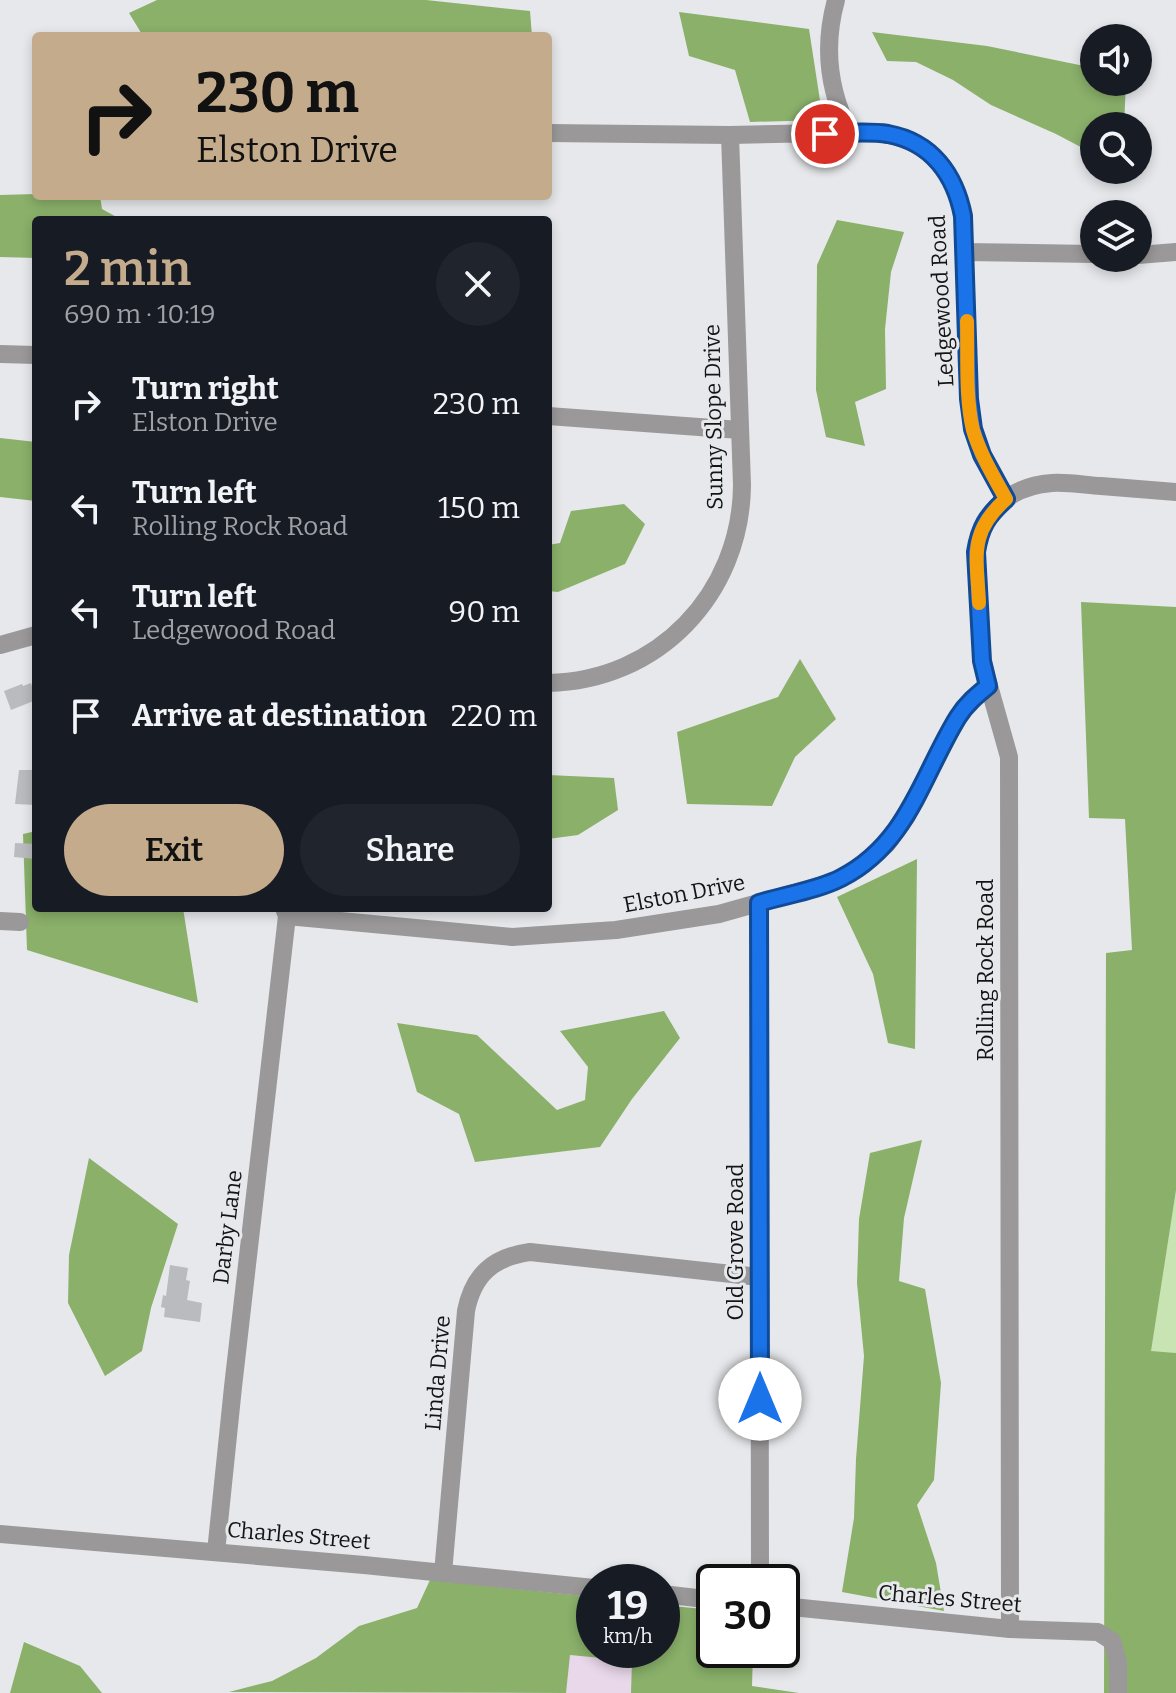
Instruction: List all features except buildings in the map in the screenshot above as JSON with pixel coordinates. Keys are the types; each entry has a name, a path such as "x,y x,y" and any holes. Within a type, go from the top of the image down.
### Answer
{"street":[{"path":"836,0 829,32 829,67 836,100 850,133"},
{"name":"Ledgewood Road","path":"552,133 730,135 872,132 891,134 926,150 952,179 959,197 963,216 969,399 973,429 982,455 1006,499"},
{"name":"Sunny Slope Drive","path":"552,683 600,676 638,661 672,638 700,609 722,575 736,537 742,496 730,135"},
{"path":"964,252 1080,254"},
{"path":"1152,254 1176,252"},
{"path":"0,354 32,355"},
{"path":"552,416 740,430"},
{"path":"1006,499 1035,486 1053,483 1176,492"},
{"name":"Rolling Rock Road","path":"1006,499 990,513 979,536 976,552 982,661 1009,757 1010,1629"},
{"path":"0,645 32,636"},
{"name":"Elston Drive","path":"286,912 512,937 616,930 719,914 841,879 887,844 907,816 959,715 988,686"},
{"name":"Old Grove Road","path":"759,903 760,1564"},
{"name":"Darby Lane","path":"216,1552 286,912"},
{"path":"0,921 20,922"},
{"name":"Linda Drive","path":"443,1573 466,1311 468,1298 482,1274 504,1258 530,1252 759,1277"},
{"name":"Charles Street","path":"0,1534 576,1586"},
{"name":"Charles Street","path":"800,1608 1010,1629 1098,1632 1112,1641 1118,1662 1118,1693"}],"shaded area":[{"path":"569,1655 576,1656 576,1668 633,1668 631,1693 566,1693"}],"green space":[{"path":"157,0 426,0 530,11 532,32 141,32 129,13"},
{"path":"679,12 809,29 823,120 750,122 735,70 689,56"},
{"path":"872,32 987,46 1080,65 1080,96 1125,96 1125,112 1080,112 1080,147 991,105 953,80 916,62 887,61"},
{"path":"32,194 32,200 101,200 102,209 115,216 32,216 32,258 0,257 0,195"},
{"path":"837,220 904,232 891,272 885,329 886,389 855,402 865,446 826,437 816,390 817,265"},
{"path":"0,438 32,442 32,501 0,497"},
{"path":"624,504 645,524 625,564 558,592 552,591 552,544 560,543 571,511"},
{"path":"1081,602 1176,607 1176,1190 1151,1351 1176,1353 1176,1693 1104,1693 1106,953 1132,950 1125,819 1089,818"},
{"path":"800,659 836,719 795,757 772,806 687,804 677,732 778,697"},
{"path":"552,775 614,778 618,810 578,835 552,838"},
{"path":"32,832 32,912 184,912 198,1003 27,950 23,834"},
{"path":"917,859 915,1049 888,1043 873,974 837,897"},
{"path":"664,1011 680,1038 632,1099 600,1147 475,1162 459,1114 417,1092 397,1023 477,1035 557,1110 585,1100 588,1067 560,1031"},
{"path":"922,1140 904,1218 899,1281 925,1289 941,1383 934,1480 917,1505 936,1563 944,1611 842,1592 854,1518 864,1356 857,1283 859,1219 870,1153"},
{"path":"89,1158 178,1224 151,1308 142,1351 105,1376 68,1303 69,1255"},
{"path":"1176,1190 1176,1353 1150,1352"},
{"path":"430,1580 576,1595 576,1656 570,1655 566,1693 229,1692 272,1681 316,1658 359,1626 417,1608"},
{"path":"680,1607 696,1608 696,1668 752,1668 752,1686 799,1693 631,1693 632,1668 680,1668"},
{"path":"24,1642 80,1666 102,1693 10,1693"}],"slow traffic":[{"path":"967,321 973,429 982,455 1006,499 990,513 979,536 976,552 979,603"}],"route":[{"path":"760,1399 759,903 841,879 887,844 907,816 959,715 988,686 982,661 976,552 979,536 990,513 1006,499 982,455 973,429 969,399 963,216 952,179 926,150 891,134 825,134"}]}
